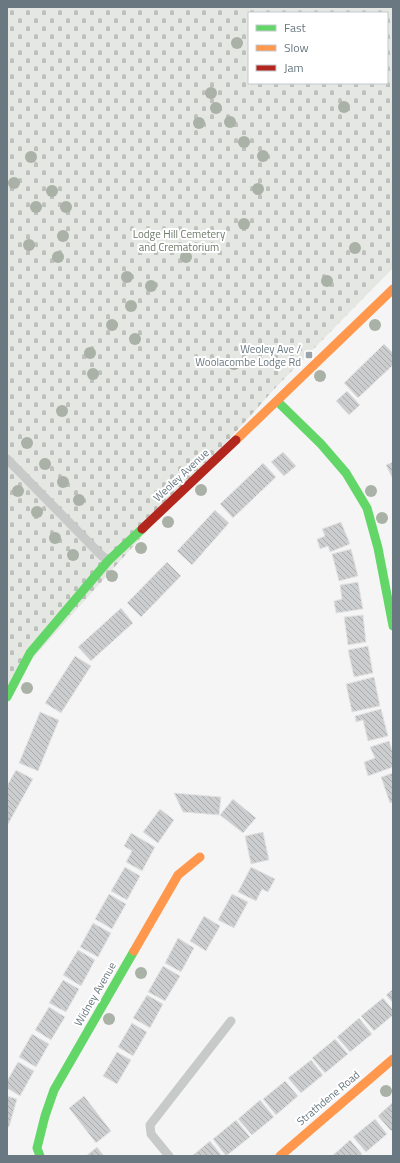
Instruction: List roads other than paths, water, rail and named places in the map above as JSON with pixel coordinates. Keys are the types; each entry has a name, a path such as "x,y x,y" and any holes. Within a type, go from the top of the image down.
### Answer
{"street":[{"name":"Weoley Avenue","path":"7,697 30,652 108,561 393,289"},
{"path":"277,401 321,444 346,474 367,508 378,548 393,626"},
{"name":"Widney Avenue","path":"40,1156 37,1148 45,1116 54,1090 178,875 200,857"},
{"name":"Strathdene Road","path":"280,1156 393,1059"}],"lane":[{"path":"7,459 108,561"},
{"path":"169,1156 151,1134 150,1124 232,1021"}],"place":[{"name":"Weoley Ave / Woolacombe Lodge Rd","path":"309,355"}],"park label":[{"name":"Lodge Hill Cemetery and Crematorium","path":"179,240"}]}
